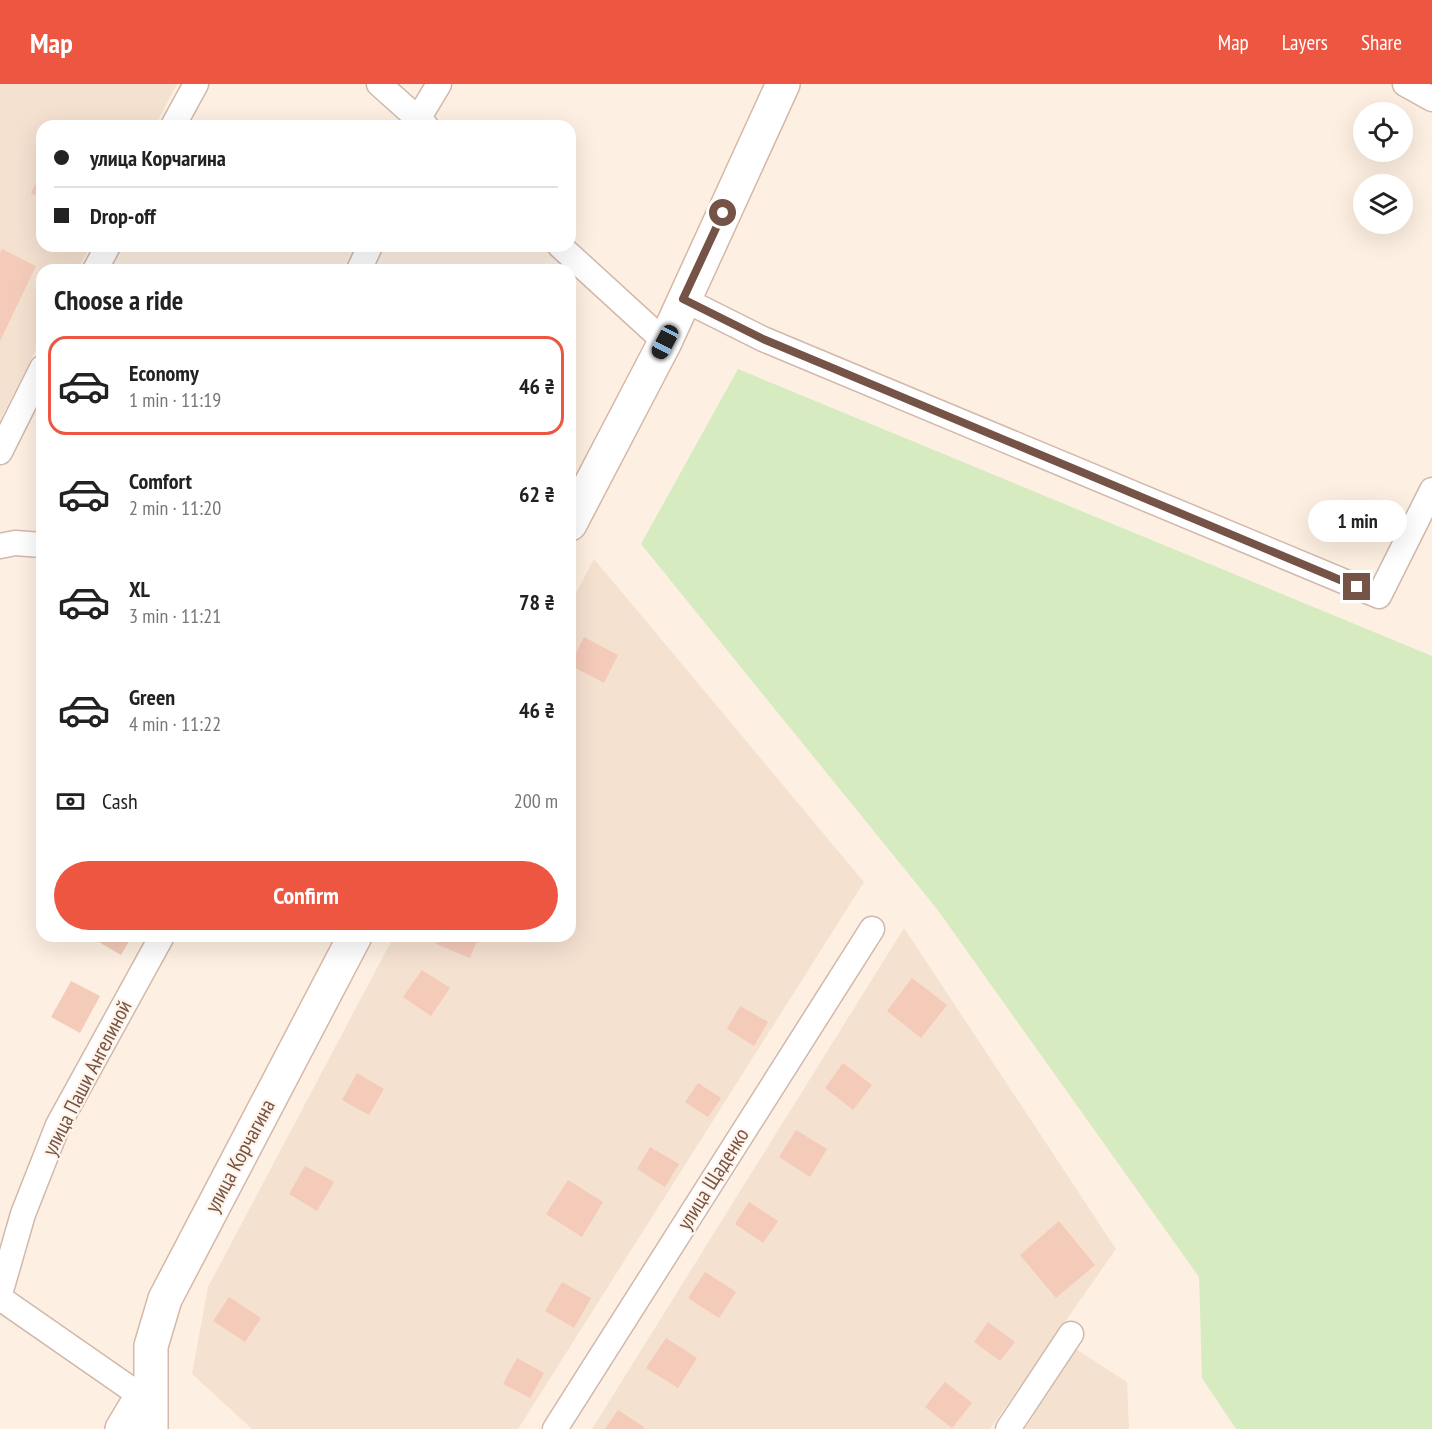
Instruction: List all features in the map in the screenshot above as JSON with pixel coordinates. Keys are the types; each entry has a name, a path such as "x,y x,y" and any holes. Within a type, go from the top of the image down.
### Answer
{"street":[{"path":"176,120 196,84"},
{"path":"379,84 420,120"},
{"path":"423,120 440,84"},
{"path":"576,513 665,342 783,84"},
{"path":"1405,84 1432,99"},
{"path":"567,252 665,342"},
{"path":"683,299 763,339 1379,596 1432,490"},
{"path":"0,452 36,380"},
{"path":"0,546 15,543 36,545"},
{"name":"улица Щаденко","path":"555,1429 872,929"},
{"name":"улица Паши Ангелиной","path":"145,1390 0,1296 23,1214 58,1125 159,942"},
{"name":"улица Корчагина","path":"145,1390 151,1346 165,1299 352,942"},
{"path":"1008,1429 1071,1334"},
{"path":"122,1429 145,1390"},
{"path":"145,1390 151,1429"},
{"path":"145,1390 157,1422 164,1429"}],"shaded area":[{"path":"0,84 177,84 158,120 36,120 36,252 87,252 80,264 36,264 36,350 0,420"},
{"path":"594,559 864,882 518,1429 252,1429 192,1374 208,1287 391,942 576,942 576,593"},
{"path":"904,928 1116,1249 990,1429 592,1429"},
{"path":"1076,1349 1127,1382 1129,1429 1025,1429"}],"green space":[{"path":"738,369 1432,656 1432,1429 1236,1429 1202,1378 1199,1277 937,909 641,544"}],"building":[{"path":"36,183 36,196 31,193"},
{"path":"2,249 36,266 0,341 0,253"},
{"path":"584,637 618,655 604,683 576,668 576,653"},
{"path":"99,942 129,942 121,955"},
{"path":"437,942 477,942 470,958 436,944"},
{"path":"422,970 450,988 431,1016 403,997"},
{"path":"912,978 947,1005 921,1038 887,1011"},
{"path":"71,981 100,996 80,1033 51,1017"},
{"path":"740,1006 768,1022 754,1046 727,1029"},
{"path":"843,1063 872,1085 853,1110 825,1088"},
{"path":"357,1073 384,1089 369,1115 342,1100"},
{"path":"698,1083 721,1098 708,1117 685,1102"},
{"path":"796,1130 827,1149 810,1177 779,1157"},
{"path":"650,1147 679,1164 665,1187 637,1169"},
{"path":"305,1166 334,1182 317,1211 289,1194"},
{"path":"568,1180 603,1202 582,1237 546,1214"},
{"path":"749,1202 778,1221 763,1243 735,1224"},
{"path":"1059,1221 1095,1265 1056,1298 1020,1255"},
{"path":"705,1272 736,1292 719,1318 688,1298"},
{"path":"562,1282 591,1298 574,1328 545,1311"},
{"path":"229,1297 261,1318 245,1342 213,1321"},
{"path":"988,1322 1015,1342 1000,1361 974,1342"},
{"path":"666,1338 697,1358 678,1388 646,1368"},
{"path":"517,1358 544,1373 530,1398 503,1384"},
{"path":"945,1382 972,1403 952,1428 925,1407"},
{"path":"618,1410 644,1427 643,1429 605,1429"}],"route":[{"path":"723,213 683,299 763,339 1357,587"}]}
